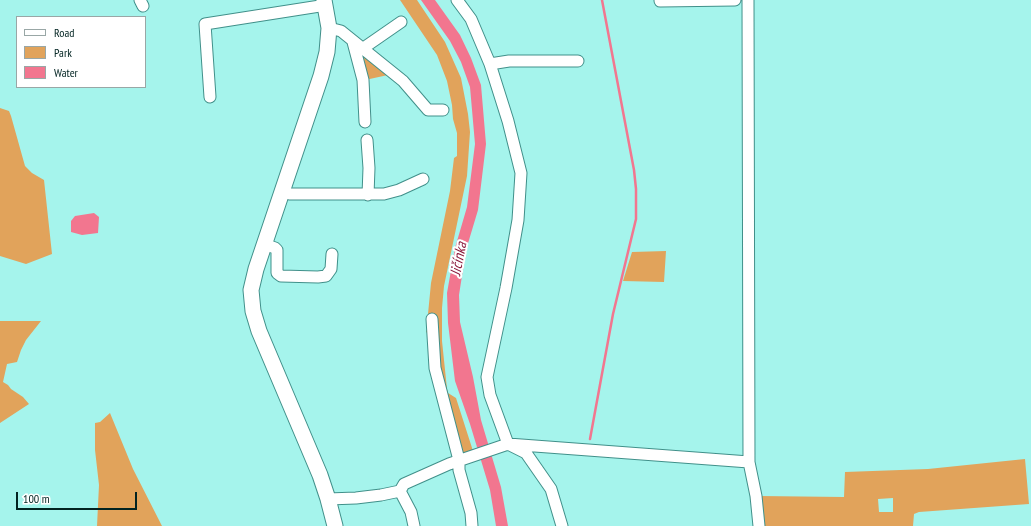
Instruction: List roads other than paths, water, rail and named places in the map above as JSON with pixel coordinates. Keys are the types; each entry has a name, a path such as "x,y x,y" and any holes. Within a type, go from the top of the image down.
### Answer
{"main road":[{"path":"325,2 329,28 327,52 321,76 281,191 253,279 251,290 253,311 267,351 320,475 335,526"}],"street":[{"path":"457,0 471,19 490,64 508,120 521,173 518,220 491,364 487,377 490,395 504,445"},
{"path":"660,1 735,0"},
{"path":"748,0 749,462 756,496 759,526"},
{"path":"210,97 205,24 325,2"},
{"path":"362,49 401,22"},
{"path":"329,28 341,31 403,81 428,110 443,110"},
{"path":"354,42 363,80 364,122"},
{"path":"490,64 509,62 578,61"},
{"path":"367,140 370,168 368,195"},
{"path":"281,191 290,194 384,194 399,190 423,179"},
{"path":"264,244 276,248 276,273 281,276 326,276 331,269 332,254"},
{"path":"432,319 435,368 463,459 458,470 471,512 472,526"},
{"path":"504,445 526,452 551,489 562,526"},
{"path":"328,499 362,498 400,491 404,484 463,459 504,445 749,462"},
{"path":"400,491 411,512 414,526"}],"water":[{"name":"Jičínka","path":"421,0 435,0 460,35 471,58 481,85 486,144 478,210 466,250 459,295 460,322 481,420 501,487 508,526 496,526 490,490 455,381 448,323 447,293 455,248 467,207 475,144 470,87 461,62 450,41"},
{"path":"94,213 99,217 98,233 82,235 71,232 71,221 75,216"}],"waterway":[{"path":"590,439 613,314 636,219 636,189 634,170 602,0"}]}
